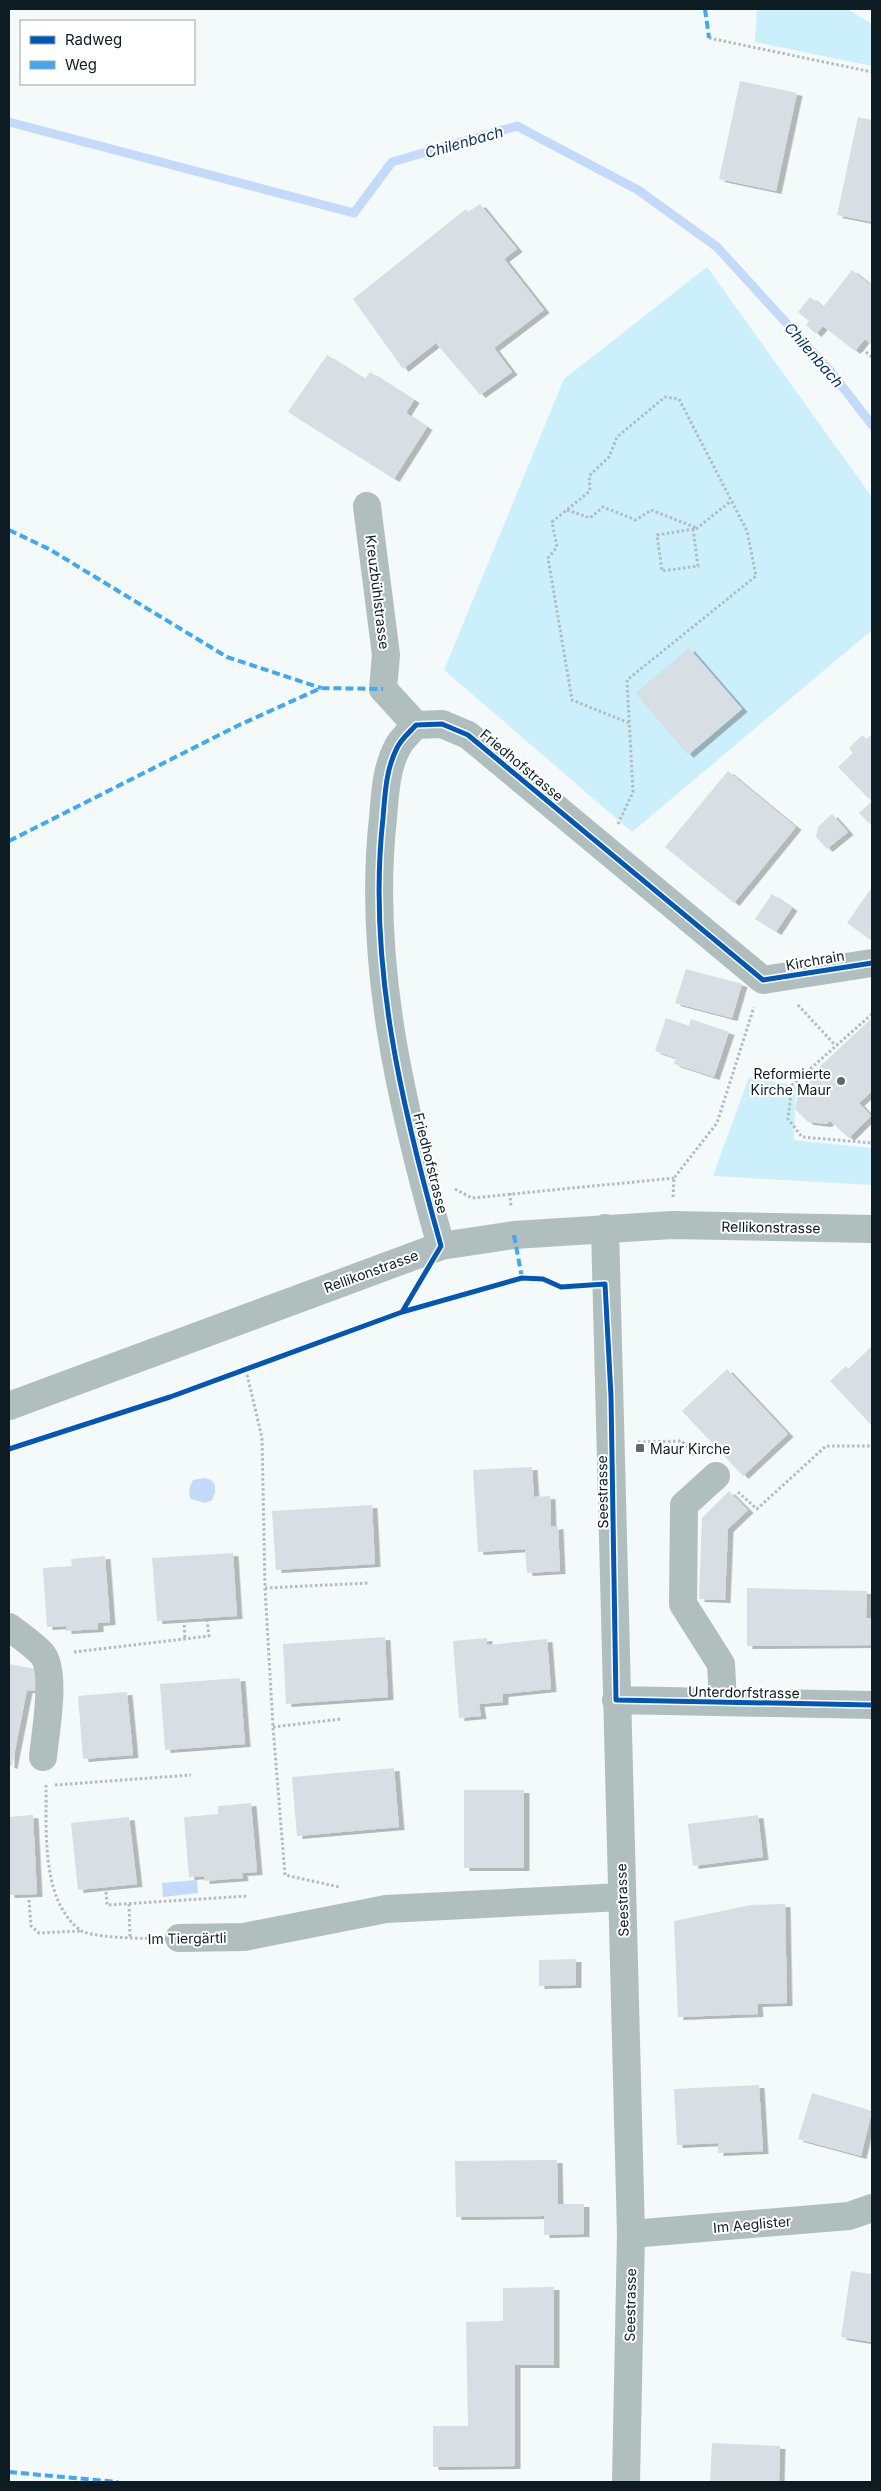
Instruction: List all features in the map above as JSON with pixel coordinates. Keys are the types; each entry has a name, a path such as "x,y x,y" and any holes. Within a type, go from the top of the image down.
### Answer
{"street":[{"name":"Kreuzbühlstrasse","path":"367,506 386,655 382,689 416,725"},
{"name":"Friedhofstrasse","path":"441,1246 417,1162 393,1050 380,929 379,849 388,773 397,746 416,725 442,724 468,735 768,979"},
{"name":"Kirchrain","path":"768,979 872,963"},
{"name":"Rellikonstrasse","path":"9,1406 441,1246 514,1235 672,1225 872,1229"},
{"name":"Seestrasse","path":"605,1228 631,2234 626,2482"},
{"path":"716,1476 684,1505 683,1604 721,1664 723,1701"},
{"path":"9,1627 43,1655 49,1679 49,1706 43,1757"},
{"name":"Unterdorfstrasse","path":"616,1700 872,1704"},
{"name":"Im Tiergärtli","path":"179,1938 244,1937 386,1909 622,1897"},
{"name":"Im Aeglister","path":"631,2234 849,2216 872,2208"}],"path":[{"path":"709,38 872,72"},
{"path":"862,349 872,357"},
{"path":"606,849 633,792 629,722 626,680 756,576 747,531 679,399 665,397 617,437 609,457 589,476 590,490 552,522 557,547 548,558 572,700 629,722"},
{"path":"695,530 698,566 662,571 657,535 695,530 731,501"},
{"path":"567,510 590,518 603,507 636,520 651,510 695,530"},
{"path":"672,1225 674,1178 717,1123 768,979 835,1045"},
{"path":"872,1014 792,1085 788,1119 802,1137 872,1143"},
{"path":"417,1162 444,1183 472,1198 674,1178"},
{"path":"246,1370 262,1438 265,1588 273,1727 285,1875 342,1888 358,1914"},
{"path":"612,1442 682,1441 697,1457"},
{"path":"716,1476 728,1483 757,1509 826,1446 872,1446"},
{"path":"265,1588 369,1583"},
{"path":"43,1655 209,1636 207,1618"},
{"path":"184,1620 185,1640"},
{"path":"273,1727 341,1719"},
{"path":"43,1757 46,1786 46,1844 53,1886 62,1910 81,1931"},
{"path":"46,1786 191,1775"},
{"path":"106,1892 107,1905 248,1896"},
{"path":"129,1904 130,1939"}],"shaded area":[{"path":"757,9 847,9 872,24 872,66 755,42"},
{"path":"707,267 872,497 872,630 632,832 444,670 564,379"},
{"path":"749,1077 796,1086 794,1140 872,1148 872,1185 713,1176"},
{"path":"204,1478 211,1480 215,1485 212,1500 205,1503 191,1499 189,1492 193,1480"},
{"path":"197,1880 198,1893 163,1897 162,1883"}],"building":[{"path":"740,81 797,93 776,191 719,179"},
{"path":"858,117 872,120 872,222 837,215"},
{"path":"480,204 517,249 504,259 544,310 494,348 512,372 480,395 436,343 403,369 353,299 466,209 468,212"},
{"path":"852,270 872,286 872,345 865,339 855,351 823,326 816,334 806,325 809,321 798,312 810,297 823,307"},
{"path":"327,355 365,379 370,372 414,400 406,413 427,427 394,479 288,412"},
{"path":"689,648 742,709 688,755 635,693"},
{"path":"862,735 867,739 872,736 872,798 870,800 838,767 853,753 849,748"},
{"path":"728,771 796,827 734,903 665,847"},
{"path":"872,801 872,826 859,813"},
{"path":"832,814 848,832 827,849 816,837 818,827"},
{"path":"872,887 872,941 847,923"},
{"path":"772,894 792,908 776,932 755,919"},
{"path":"686,969 742,984 732,1018 675,1003"},
{"path":"666,1018 689,1026 691,1019 729,1032 714,1077 674,1064 676,1058 655,1051"},
{"name":"Reformierte Kirche Maur","path":"872,1018 872,1091 859,1103 871,1116 849,1138 830,1121 826,1124 808,1122 795,1109 798,1093 820,1071 817,1069"},
{"path":"872,1346 872,1426 830,1381 846,1366 848,1369"},
{"path":"727,1369 788,1434 743,1476 682,1411"},
{"path":"532,1467 534,1497 550,1496 551,1527 558,1526 560,1571 527,1573 525,1549 478,1552 473,1470"},
{"path":"729,1491 748,1510 728,1529 725,1600 699,1599 702,1518"},
{"path":"372,1505 375,1564 276,1570 272,1511"},
{"path":"233,1553 237,1616 157,1621 152,1558"},
{"path":"105,1556 110,1622 98,1623 98,1629 66,1631 66,1626 47,1627 43,1568 72,1566 71,1559"},
{"path":"747,1588 867,1591 866,1618 872,1618 872,1645 747,1646"},
{"path":"385,1637 388,1697 286,1704 283,1644"},
{"path":"487,1638 487,1645 547,1639 551,1689 503,1694 503,1702 479,1704 481,1716 459,1718 453,1641"},
{"path":"9,1664 41,1670 36,1691 27,1690 12,1766 9,1765"},
{"path":"240,1678 245,1744 165,1750 160,1684"},
{"path":"127,1692 133,1755 83,1759 78,1696"},
{"path":"394,1768 399,1827 297,1836 292,1777"},
{"path":"464,1790 524,1790 524,1868 464,1868"},
{"path":"251,1803 257,1872 242,1873 243,1878 204,1881 204,1876 189,1877 184,1817 218,1814 218,1806"},
{"path":"33,1815 37,1894 9,1895 9,1817"},
{"path":"758,1815 763,1857 693,1866 688,1824"},
{"path":"129,1817 137,1884 78,1890 71,1823"},
{"path":"785,1904 787,2003 757,2004 758,2014 678,2017 674,1921 751,1905"},
{"path":"576,1959 576,1985 539,1986 539,1960"},
{"path":"759,2085 763,2151 718,2153 718,2143 677,2145 674,2089"},
{"path":"812,2093 872,2111 861,2156 798,2139"},
{"path":"557,2160 558,2204 584,2204 584,2234 544,2235 544,2216 456,2217 455,2161"},
{"path":"851,2271 872,2274 872,2342 841,2337"},
{"path":"554,2287 554,2365 515,2365 515,2466 433,2467 433,2426 468,2426 466,2322 503,2321 503,2288"},
{"path":"712,2443 780,2446 779,2482 710,2482"}],"waterway":[{"name":"Chilenbach","path":"9,122 354,213 392,162 517,126 638,190 717,247 831,372 872,425"}],"marked path":[{"path":"705,9 709,38"},
{"path":"9,530 49,549 227,657 321,688"},
{"path":"9,841 237,726 321,688 383,689"},
{"path":"514,1235 522,1278"},
{"path":"9,2472 118,2482"}],"cycle path":[{"path":"402,1312 441,1246 401,1088 391,1034 380,926 379,872 390,764 397,748 416,725 442,724 468,735 763,980 872,963"},
{"path":"9,1449 170,1397 402,1312 522,1278 543,1279 561,1287 605,1284 611,1396 616,1700 872,1705"}],"place":[{"name":"Reformierte Kirche Maur","path":"841,1081"},
{"name":"Maur Kirche","path":"640,1448"}]}
